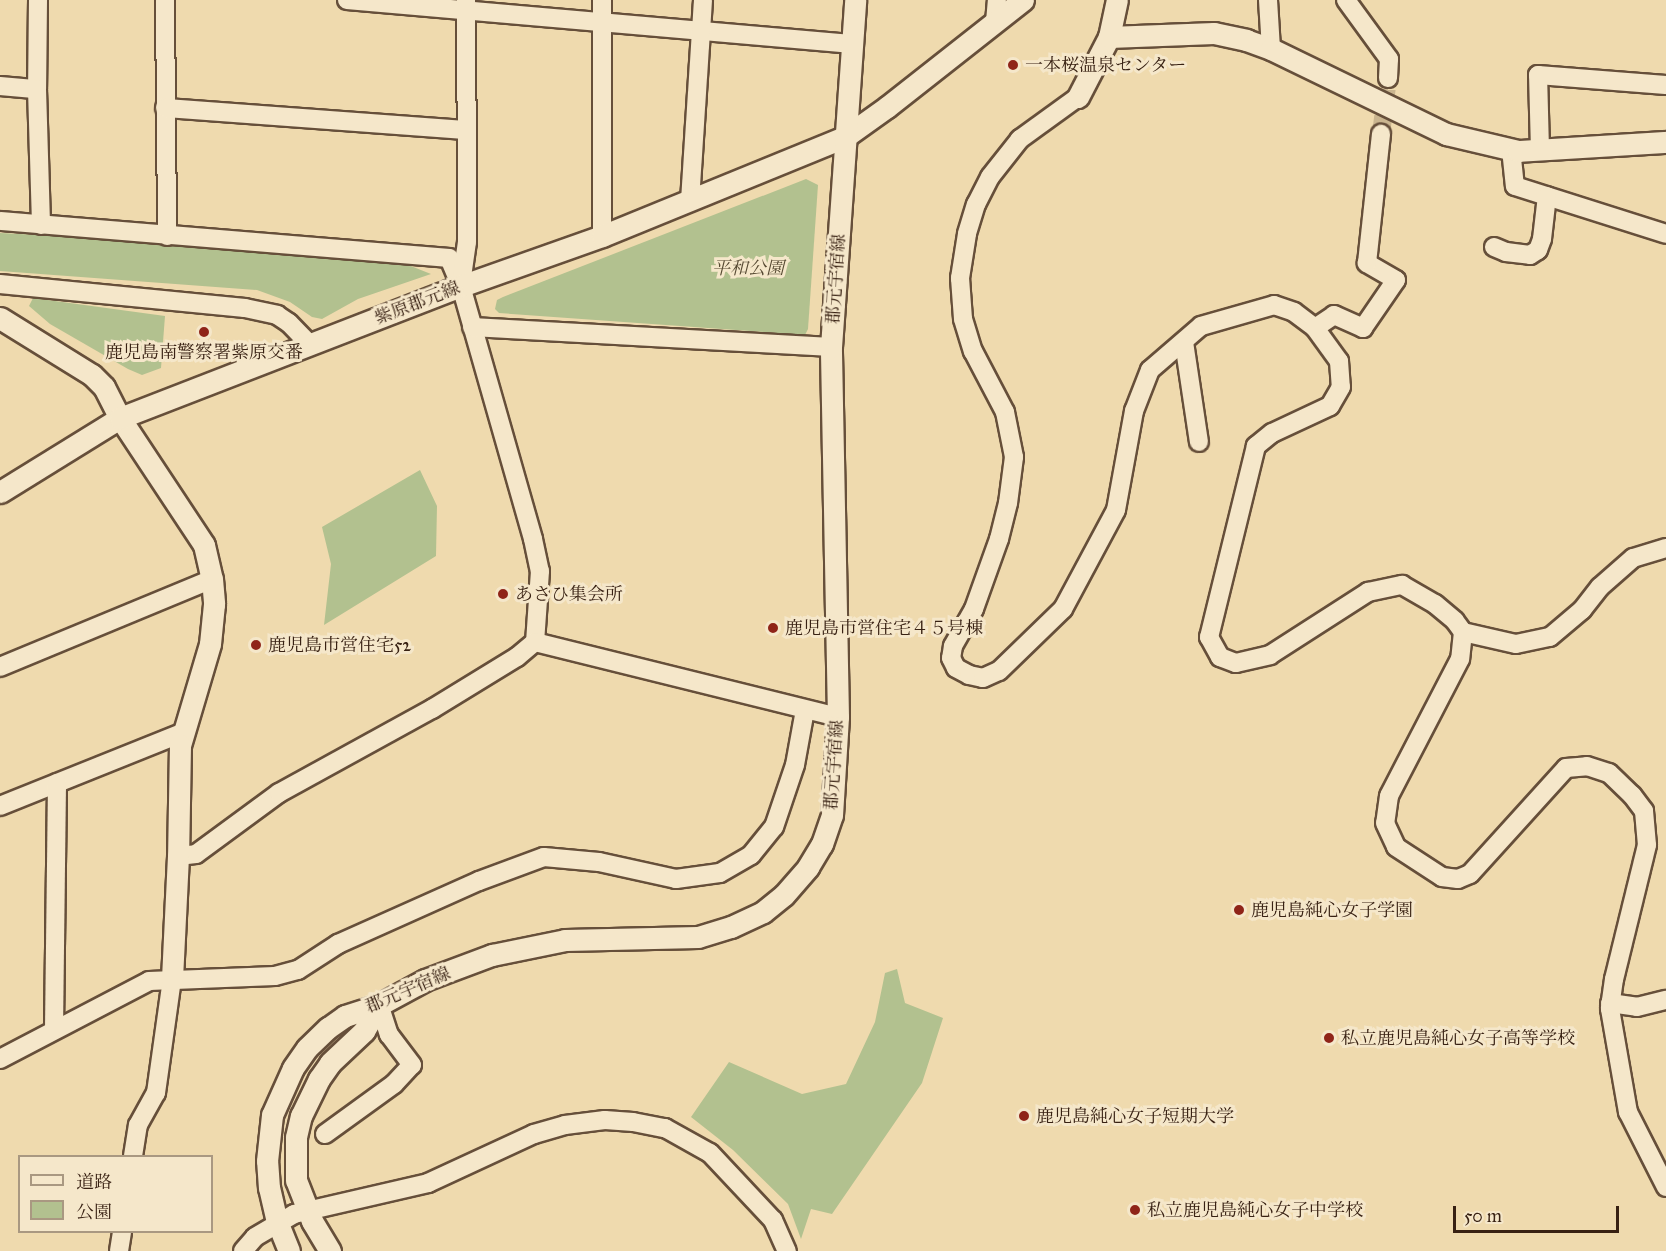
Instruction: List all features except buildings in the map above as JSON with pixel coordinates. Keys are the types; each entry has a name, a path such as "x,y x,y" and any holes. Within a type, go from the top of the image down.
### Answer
{"street":[{"path":"38,0 37,89 42,225"},
{"path":"165,0 166,236"},
{"path":"347,0 466,6 602,23 852,44"},
{"path":"602,0 602,236"},
{"path":"690,201 703,0"},
{"name":"郡元宇宿線","path":"289,1251 277,1222 267,1161 272,1115 282,1090 307,1048 328,1028 345,1016 379,1005 425,980 492,956 565,940 698,937 731,927 763,912 784,895 822,844 832,814 838,717 831,347 855,0"},
{"path":"995,22 997,0"},
{"name":"紫原郡元線","path":"0,492 120,418 461,286 602,236 845,137 1023,0"},
{"path":"1117,0 1109,37 1078,97 1020,139 990,177 976,204 966,234 960,278 963,319 973,351 1005,412 1014,457 1008,503 999,539 974,609 953,646 951,658 956,668 969,675 983,678 999,671 1063,609 1116,510 1134,411 1150,370 1201,326 1274,305 1294,312 1315,328 1339,361 1341,387 1330,406 1272,433 1256,446 1209,637 1220,657 1236,663 1270,655 1368,592 1402,585 1435,603 1463,632 1516,644 1550,638 1582,610 1600,587 1633,558 1666,548"},
{"path":"1268,0 1271,49"},
{"path":"1347,0 1389,59 1388,78"},
{"path":"461,286 467,242 466,6"},
{"path":"1109,37 1214,33 1271,49 1446,134 1511,149 1540,150 1666,142"},
{"path":"1540,150 1538,75 1666,85"},
{"path":"0,86 37,89"},
{"path":"165,108 466,130"},
{"path":"1315,328 1334,315 1363,328 1396,280 1367,263 1381,134"},
{"path":"1511,149 1515,186 1666,234"},
{"path":"1494,247 1506,252 1530,255 1538,250 1542,239 1547,196"},
{"path":"0,221 449,258 461,286 538,560 540,571 535,642 517,657 432,709 279,793 196,854 178,856"},
{"path":"0,284 245,308 277,315 290,323 309,344"},
{"path":"0,318 92,375 104,387 120,418 204,545 212,579 214,604 210,644 180,745 172,979 156,1093 138,1125 133,1155"},
{"path":"472,327 831,347"},
{"path":"1184,342 1199,442"},
{"path":"0,667 212,579"},
{"path":"1463,632 1460,659 1389,796 1385,823 1396,847 1442,877 1458,879 1470,874 1566,768 1587,766 1609,774 1632,795 1644,811 1647,845 1610,1003 1628,1112 1666,1187"},
{"path":"535,642 838,717"},
{"path":"0,1059 149,981 275,976 298,970 338,944 479,881 544,857 599,862 676,879 720,873 751,855 774,827 795,765 805,710"},
{"path":"0,806 184,732"},
{"path":"54,1029 57,783"},
{"path":"1610,1003 1637,1007 1666,1000"},
{"path":"326,1134 394,1084 412,1065 389,1035 379,1005"},
{"path":"330,1251 308,1211 296,1180 294,1162 301,1116 330,1063 364,1031 379,1005"},
{"path":"243,1251 255,1237 277,1222 308,1211 428,1183 534,1134 585,1123 633,1122 664,1128 710,1153 773,1220 787,1251"},
{"path":"118,1251 122,1233"}],"green space":[{"name":"平和公園","path":"806,179 818,185 808,329 805,335 499,313 495,309 497,300 503,297"},
{"path":"0,233 178,242 393,259 431,274 358,299 322,319 312,317 290,302 257,290 0,271"},
{"path":"33,298 165,316 161,368 142,375 128,369 50,324 29,306"},
{"path":"420,470 437,506 436,556 324,625 331,564 322,527"},
{"path":"897,969 905,1003 943,1018 922,1083 832,1214 811,1209 801,1239 788,1204 733,1150 691,1117 729,1062 802,1094 846,1084 875,1022 885,973"}],"tunnel":[{"path":"1381,134 1388,78"}],"place":[{"name":"一本桜温泉センター","path":"1013,65"},
{"name":"鹿児島南警察署紫原交番","path":"204,332"},
{"name":"あさひ集会所","path":"503,594"},
{"name":"鹿児島市営住宅４５号棟","path":"773,628"},
{"name":"鹿児島市営住宅52","path":"256,645"},
{"name":"鹿児島純心女子学園","path":"1239,910"},
{"name":"私立鹿児島純心女子高等学校","path":"1329,1038"},
{"name":"鹿児島純心女子短期大学","path":"1024,1116"},
{"name":"私立鹿児島純心女子中学校","path":"1135,1210"}]}
